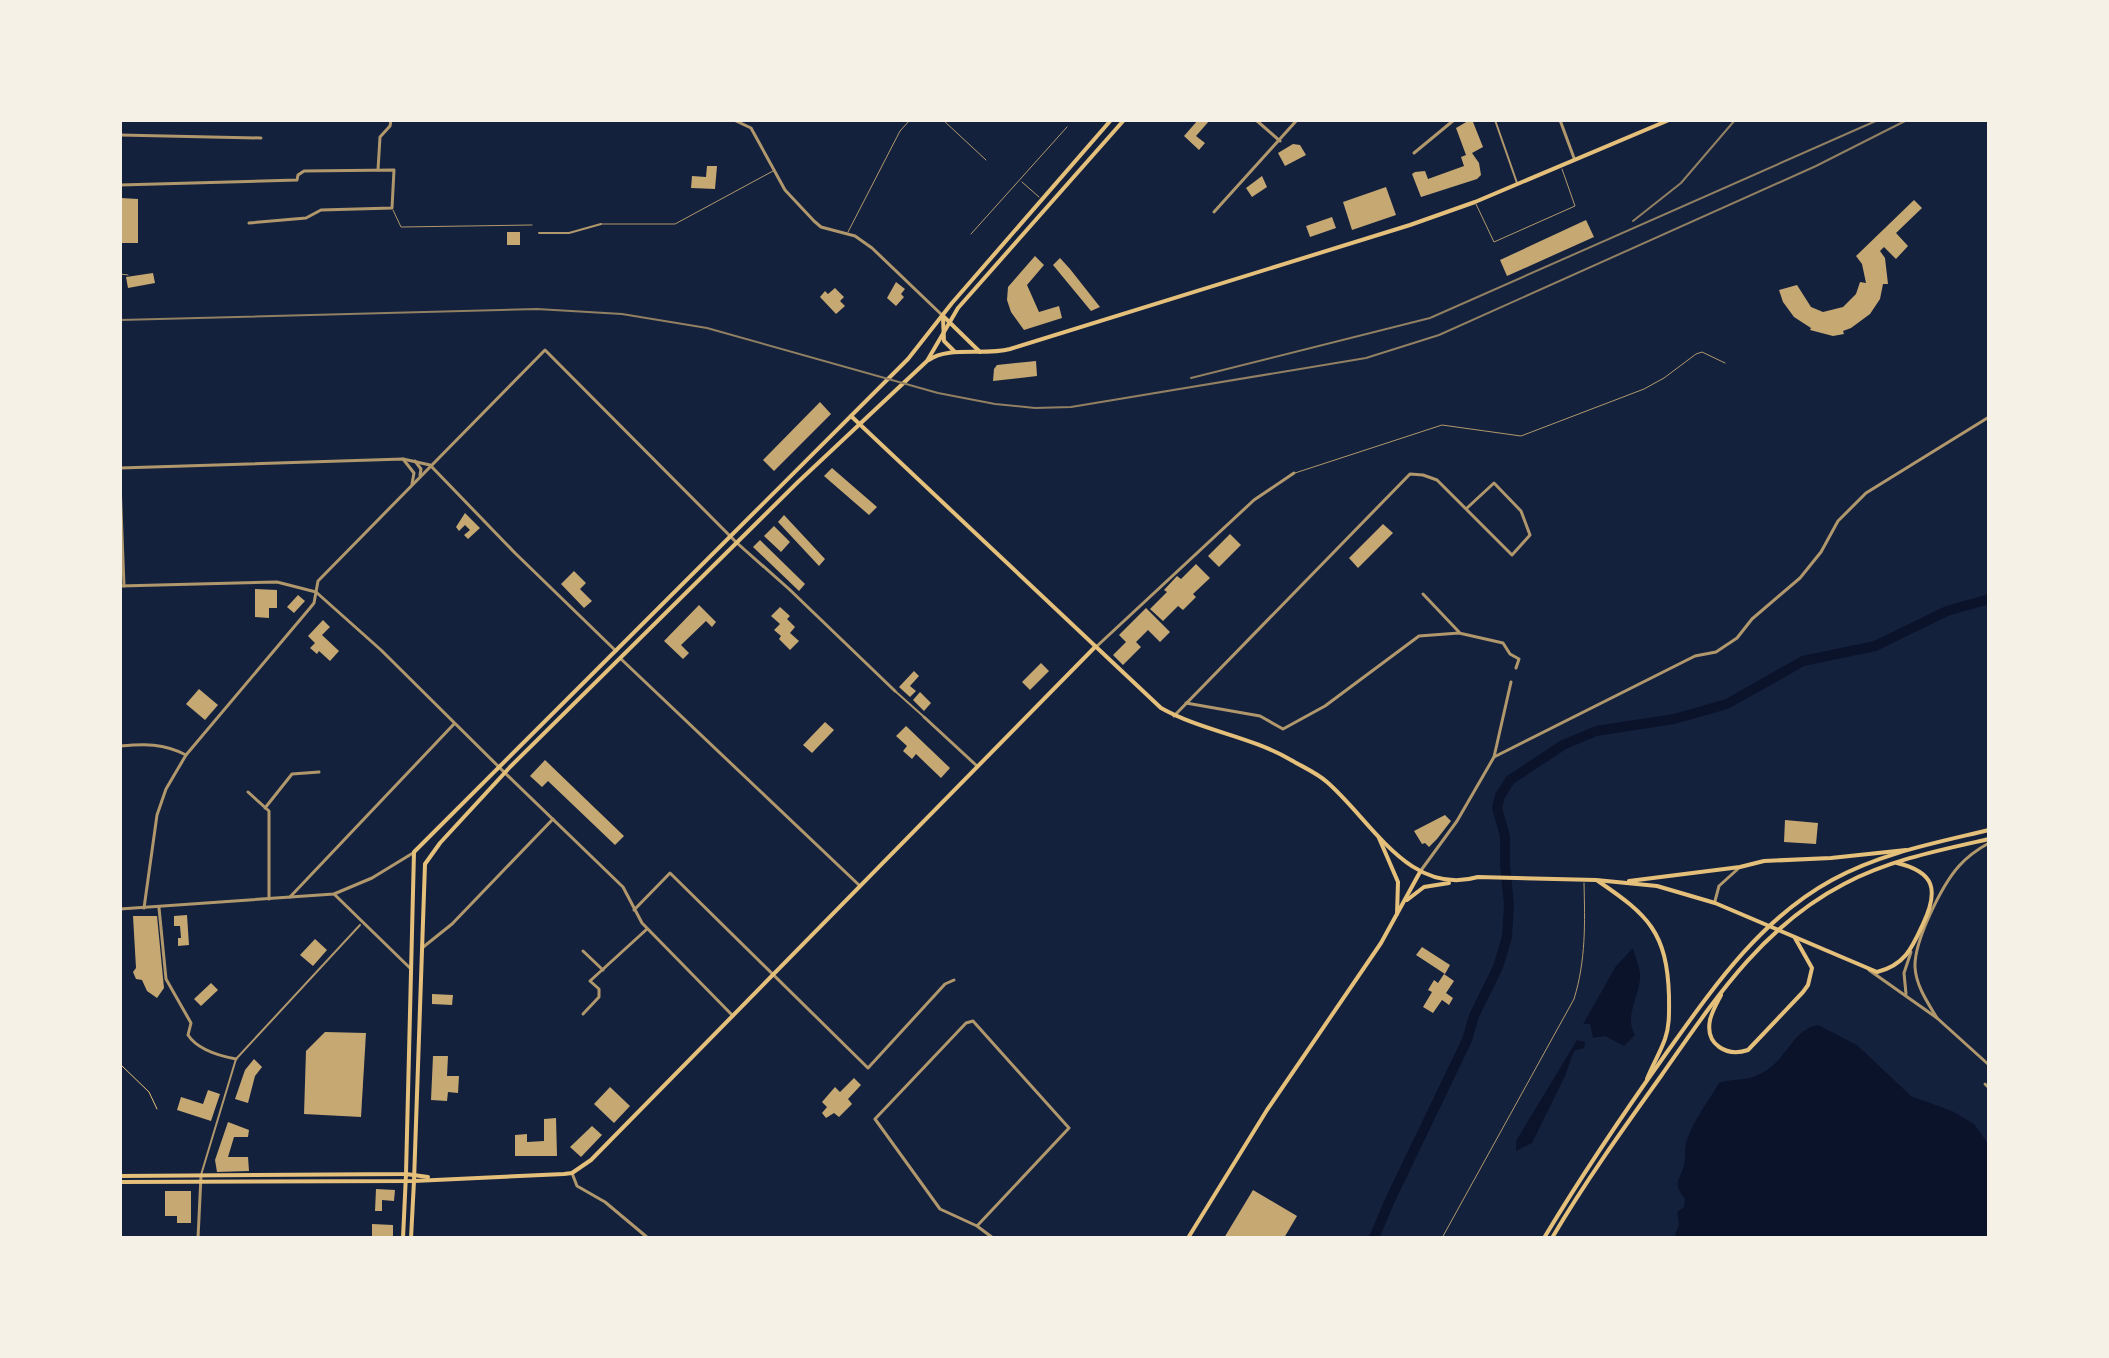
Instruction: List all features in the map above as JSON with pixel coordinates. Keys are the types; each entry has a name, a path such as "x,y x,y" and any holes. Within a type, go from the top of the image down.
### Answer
{"main road":[{"path":"403,1238 414,852 908,359 952,303 1111,120"},
{"path":"927,361 948,323 1124,120"},
{"path":"411,1238 425,864 440,843 505,773 737,543 927,361 937,354 1010,349 1304,259 1475,202 1669,120"},
{"path":"943,316 982,353"},
{"path":"943,316 942,336 946,345 958,353"},
{"path":"958,353 967,349 968,342"},
{"path":"851,416 1161,708 1174,716 1256,742 1315,773 1343,797 1407,863 1439,879 1460,882"},
{"path":"120,1176 430,1178 572,1173 591,1160 1095,647"},
{"path":"1544,1238 1645,1083 1739,956 1783,913 1841,876 1888,855 1989,830"},
{"path":"1377,833 1398,882 1396,916"},
{"path":"1552,1238 1597,1165 1728,982 1789,919 1841,885 1894,863 1989,841"},
{"path":"1627,882 1764,861 1831,858 1909,849"},
{"path":"1402,906 1424,887 1478,877 1627,882 1671,890 1715,903 1877,972 1898,965 1912,948 1931,907 1931,884 1927,877 1915,868 1894,863"},
{"path":"1188,1238 1267,1110 1381,943 1420,872"},
{"path":"1596,880 1642,913 1657,936 1667,967 1669,1025 1645,1083"},
{"path":"1728,982 1711,1014 1709,1032 1719,1048 1738,1054 1758,1043 1808,985 1812,968 1793,936"},
{"path":"120,1182 201,1178"}],"street":[{"path":"378,170 380,137 390,126 391,120"},
{"path":"543,120 674,120"},
{"path":"734,120 751,128 785,190 821,227 848,232 872,248 943,316"},
{"path":"1256,120 1280,141"},
{"path":"1214,212 1297,120"},
{"path":"1414,153 1454,120"},
{"path":"1495,120 1517,183"},
{"path":"1560,120 1574,158"},
{"path":"120,135 261,138"},
{"path":"120,185 297,180 304,171 394,170 392,208 321,210 306,218 249,223"},
{"path":"539,233 569,233 601,224"},
{"path":"144,908 157,815 166,789 186,755 310,608 318,581 545,350 737,543 977,766"},
{"path":"1494,757 1695,656 1716,652 1737,638 1752,619 1800,578 1821,552 1838,521 1866,493 1989,417"},
{"path":"120,468 403,459 430,465 616,651"},
{"path":"403,459 414,473 412,484"},
{"path":"415,461 421,469 420,475"},
{"path":"1095,647 1254,500 1294,473"},
{"path":"1174,716 1410,474 1437,480 1512,555 1530,535 1521,511 1494,483 1467,508"},
{"path":"120,483 122,586 277,582 316,592 381,650 623,887 648,929 733,1016"},
{"path":"1423,594 1459,633"},
{"path":"1186,703 1260,716 1283,729 1325,706 1419,636 1459,633 1503,643 1510,654 1519,659 1516,668"},
{"path":"621,659 859,886"},
{"path":"1420,872 1457,821 1494,757 1511,685"},
{"path":"290,897 454,724"},
{"path":"120,746 155,744 169,746 186,755"},
{"path":"265,808 292,774 319,772"},
{"path":"248,792 269,811 269,899"},
{"path":"420,950 452,924 553,819"},
{"path":"1937,1018 1919,984 1915,971 1916,955 1949,879 1968,857 1989,841"},
{"path":"120,909 334,894 372,878 414,852"},
{"path":"1715,903 1719,886 1740,867"},
{"path":"634,910 670,873 868,1068 945,984 954,980"},
{"path":"334,894 411,969"},
{"path":"159,908 166,979 191,1023 188,1035 192,1041 222,1056 236,1059"},
{"path":"198,1238 201,1178 236,1059 360,925"},
{"path":"583,1014 599,997 599,989 590,981 648,929"},
{"path":"1906,994 1904,973 1912,948"},
{"path":"583,951 603,970"},
{"path":"1869,970 1937,1018 1989,1065"},
{"path":"977,1226 1069,1128 973,1021 966,1023 875,1119 940,1209 977,1226 993,1238"},
{"path":"572,1173 577,1186 605,1202 648,1238"}],"lane":[{"path":"848,232 900,131 910,120"},
{"path":"943,120 986,160"},
{"path":"971,234 1067,127"},
{"path":"1475,202 1494,242 1575,206 1560,165"},
{"path":"601,224 675,224 773,171"},
{"path":"1020,180 1041,199"},
{"path":"392,208 401,227 532,225"},
{"path":"120,274 128,275"},
{"path":"1294,473 1442,425 1521,436 1644,389 1702,352 1725,363"},
{"path":"1442,1238 1574,999 1582,973 1585,938 1584,880"}],"path":[{"path":"120,1064 149,1092 157,1109"}],"water":[{"path":"1633,948 1640,973 1631,1020 1635,1035 1624,1046 1605,1036 1593,1038 1590,1024 1583,1024 1616,966"},
{"path":"1818,1025 1857,1045 1911,1096 1952,1111 1974,1124 1989,1145 1989,1238 1674,1238 1679,1224 1677,1212 1684,1207 1685,1199 1678,1182 1684,1165 1686,1143 1697,1118 1719,1083 1754,1077 1767,1070 1803,1032"},
{"path":"1577,1040 1585,1042 1584,1048 1574,1051 1532,1143 1516,1151 1516,1141"}],"building":[{"path":"1198,120 1210,120 1196,136 1205,143 1199,150 1184,136"},
{"path":"1468,121 1473,122 1483,147 1472,153 1479,163 1481,175 1421,197 1412,174 1425,171 1428,179 1464,166 1461,157 1466,155 1456,128"},
{"path":"1293,144 1300,145 1306,155 1285,166 1278,153"},
{"path":"707,166 717,166 715,189 691,188 692,176 706,177"},
{"path":"1262,176 1267,187 1252,197 1246,188"},
{"path":"1386,187 1396,215 1352,230 1343,202"},
{"path":"121,198 138,199 138,243 121,243"},
{"path":"1914,200 1922,208 1896,233 1908,246 1896,259 1884,247 1880,251 1885,258 1888,284 1883,284 1880,299 1870,314 1843,331 1844,334 1833,336 1810,330 1794,317 1779,290 1797,285 1811,307 1823,312 1843,307 1856,294 1860,282 1866,283 1862,264 1856,256"},
{"path":"1332,217 1336,228 1310,237 1306,226"},
{"path":"1586,220 1594,237 1507,276 1500,260"},
{"path":"507,232 520,232 520,245 507,245"},
{"path":"1035,256 1044,265 1027,285 1039,312 1059,306 1062,318 1024,330 1011,312 1007,300 1008,287"},
{"path":"1060,258 1100,307 1091,311 1053,265"},
{"path":"153,273 155,283 128,288 126,277"},
{"path":"896,282 905,289 901,294 904,297 896,306 887,298"},
{"path":"835,288 844,297 840,301 845,306 836,314 820,297 825,291 828,294"},
{"path":"1036,361 1037,376 993,381 997,365"},
{"path":"820,402 831,414 774,471 763,460"},
{"path":"832,468 877,507 869,515 824,476"},
{"path":"465,513 480,528 468,539 464,535 470,530 465,525 459,531 456,527"},
{"path":"784,515 825,559 819,566 778,522"},
{"path":"1383,524 1393,533 1358,568 1349,558"},
{"path":"774,526 790,542 781,552 764,536"},
{"path":"1230,534 1241,545 1219,567 1208,556"},
{"path":"760,540 805,584 799,591 753,547"},
{"path":"1196,564 1210,578 1193,594 1196,597 1183,610 1178,606 1163,621 1150,609 1177,576 1181,579"},
{"path":"574,571 586,583 580,589 592,601 584,608 561,584"},
{"path":"255,589 277,590 277,608 269,608 269,618 255,617"},
{"path":"298,595 305,601 294,613 287,607"},
{"path":"699,605 716,622 712,627 706,621 681,645 689,653 683,659 664,641"},
{"path":"780,607 790,616 787,619 795,627 790,633 799,641 790,650 774,630 780,624 771,616"},
{"path":"1146,608 1170,632 1160,642 1148,630 1136,642 1141,647 1123,665 1113,655 1126,642 1119,635"},
{"path":"323,620 330,627 322,635 339,651 330,661 310,648 315,643 308,636"},
{"path":"1041,663 1049,671 1030,690 1022,682"},
{"path":"914,671 919,676 910,686 916,691 910,697 899,687"},
{"path":"199,689 218,705 205,720 186,704"},
{"path":"920,692 931,703 924,711 913,700"},
{"path":"825,722 834,730 812,753 803,745"},
{"path":"906,726 950,768 941,778 916,754 912,759 903,751 907,746 896,736"},
{"path":"545,760 624,836 615,845 548,781 542,787 530,776"},
{"path":"1445,815 1451,821 1437,839 1429,847 1422,844 1414,831"},
{"path":"1785,820 1818,823 1816,844 1784,842"},
{"path":"187,915 189,945 178,946 180,926 174,926 174,916"},
{"path":"133,916 157,916 164,988 157,998 147,991 142,980 136,979 133,972 136,968"},
{"path":"315,939 327,950 313,966 300,955"},
{"path":"1422,947 1450,965 1445,974 1416,955"},
{"path":"1444,974 1454,981 1446,993 1453,998 1449,1005 1442,1000 1433,1013 1423,1007 1432,992 1428,990 1434,980 1438,983"},
{"path":"211,983 218,990 201,1006 194,999"},
{"path":"432,994 453,995 452,1005 432,1004"},
{"path":"325,1032 366,1033 361,1117 304,1114 306,1051"},
{"path":"433,1056 448,1056 447,1076 459,1076 458,1093 448,1092 447,1101 431,1100"},
{"path":"254,1059 262,1067 255,1076 248,1103 235,1099 245,1070"},
{"path":"854,1078 861,1085 848,1099 852,1104 839,1117 834,1113 826,1118 822,1113 827,1107 822,1102 835,1087 840,1092"},
{"path":"610,1087 630,1106 614,1123 594,1104"},
{"path":"208,1090 220,1094 211,1121 177,1110 181,1097 203,1104"},
{"path":"556,1118 557,1156 515,1156 515,1135 527,1134 527,1142 544,1141 544,1119"},
{"path":"228,1122 249,1130 248,1137 234,1137 228,1157 248,1157 249,1171 217,1172 215,1160"},
{"path":"592,1126 602,1135 581,1157 570,1147"},
{"path":"376,1189 395,1190 394,1201 382,1200 382,1211 375,1211"},
{"path":"1253,1190 1297,1216 1284,1238 1224,1238"},
{"path":"165,1191 191,1191 191,1223 177,1223 177,1216 165,1216"},
{"path":"372,1224 393,1225 393,1238 372,1238"}],"waterway":[{"path":"1374,1238 1467,1040 1474,1016 1498,967 1507,937 1509,905 1505,836 1497,808 1510,780 1563,745 1596,731 1674,719 1727,704 1803,661 1875,646 1947,611 1989,599"}],"railway":[{"path":"1633,221 1681,183 1735,120"},
{"path":"1191,378 1430,318 1878,120"},
{"path":"120,320 537,309 622,314 707,328 938,393 995,404 1035,408 1071,407 1366,358 1439,335 1816,166 1907,120"}]}
